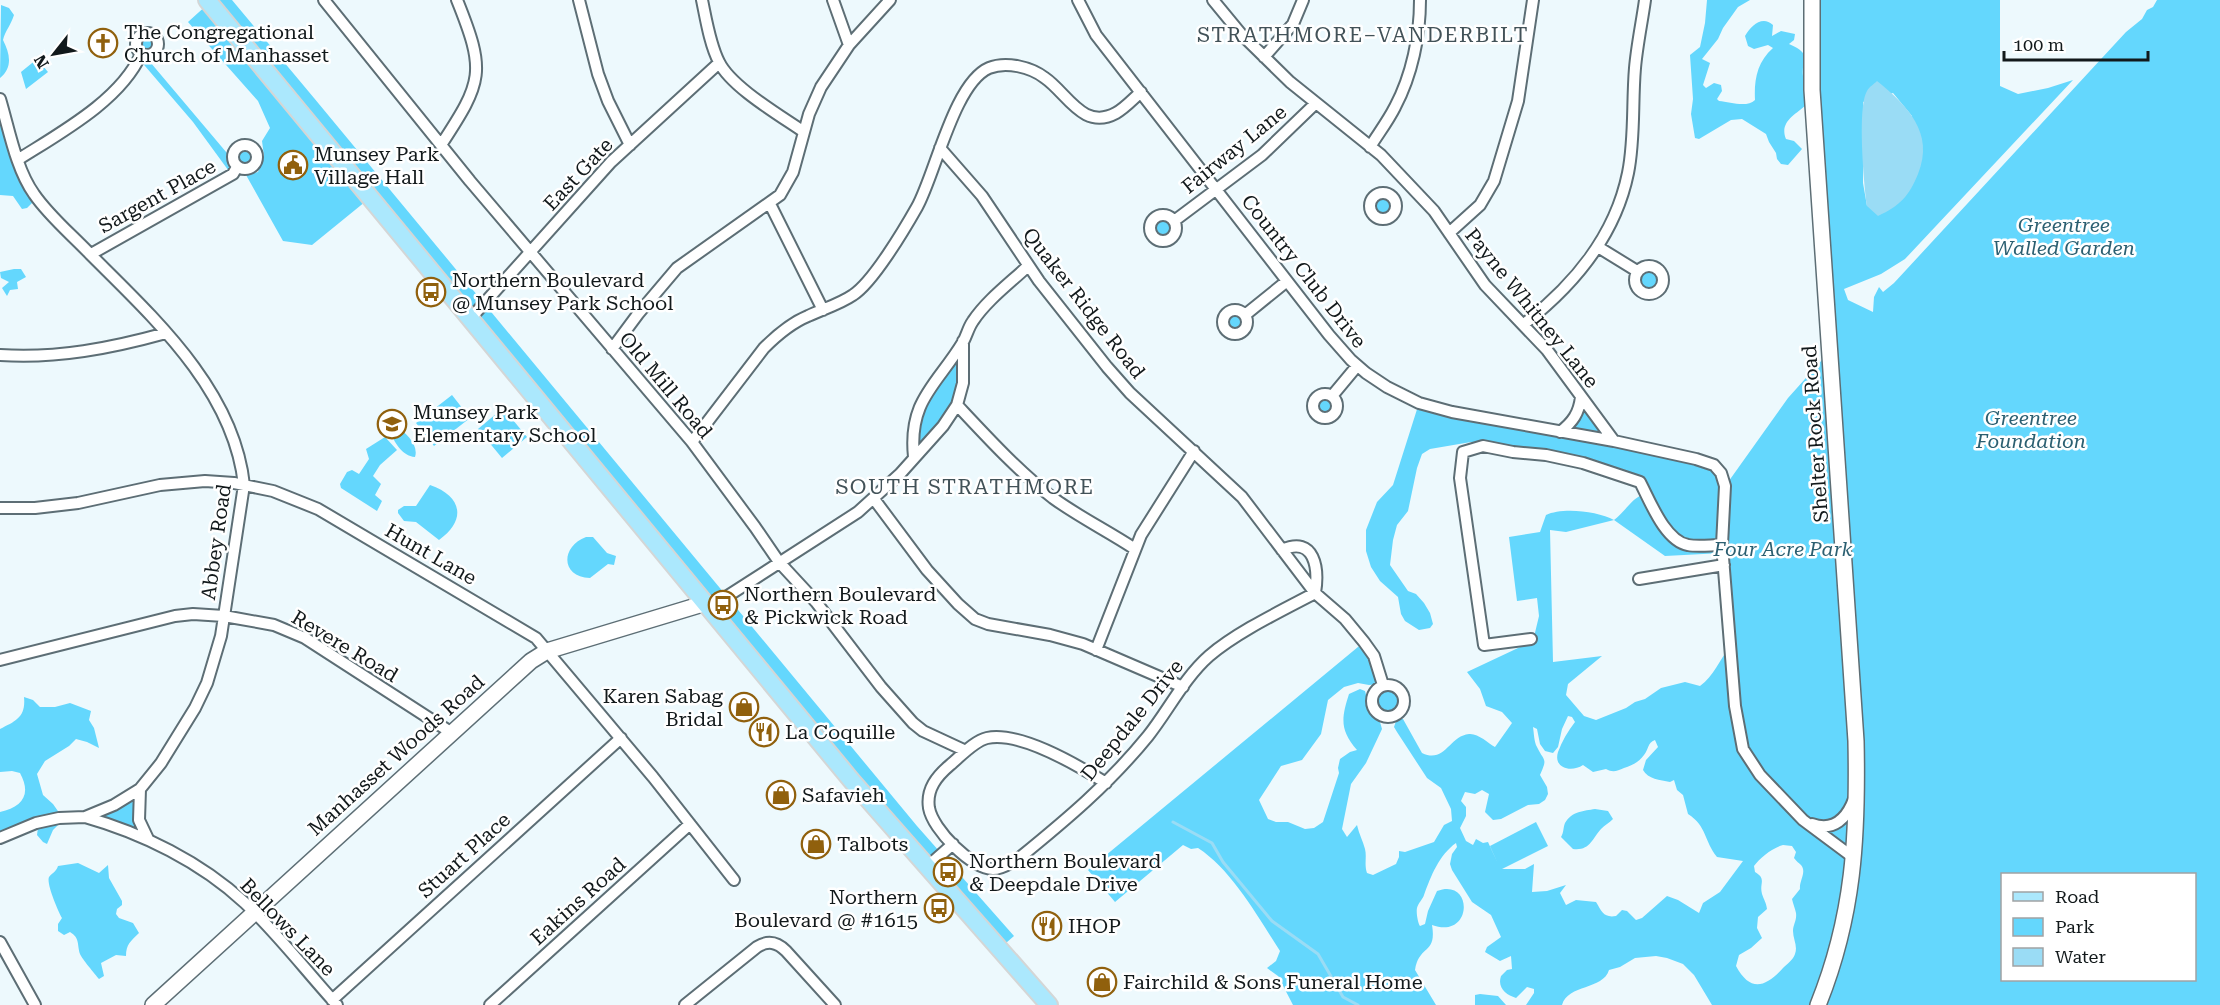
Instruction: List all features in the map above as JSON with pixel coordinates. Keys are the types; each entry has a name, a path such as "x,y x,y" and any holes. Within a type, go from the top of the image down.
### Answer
{"main road":[{"path":"207,0 851,780 1049,1005"},
{"name":"Shelter Rock Road","path":"1812,0 1812,90 1855,720 1857,787 1854,858 1849,898 1840,941 1818,1005"},
{"name":"Manhasset Woods Road","path":"162,1002 254,913 531,661 547,651 706,603"}],"street":[{"name":"Old Mill Road","path":"324,0 530,252 692,442 756,527 779,562 816,602 881,687 923,731 966,751"},
{"path":"441,145 468,102 477,74 474,46 457,0"},
{"path":"579,0 598,74 608,101 630,145"},
{"path":"702,0 719,63 744,90 804,132"},
{"path":"833,0 849,45"},
{"path":"612,350 638,314 677,268 780,195 794,172 809,114 821,87 849,45 890,0"},
{"name":"Country Club Drive","path":"1078,0 1096,36 1340,349 1358,366 1387,387 1426,405 1452,412 1614,441 1710,463 1718,469 1725,486 1722,545"},
{"name":"Payne Whitney Lane","path":"1213,0 1264,57 1316,104 1370,147 1439,216 1485,285 1524,324 1555,360 1614,441"},
{"path":"1264,57 1293,24 1304,0"},
{"path":"1370,147 1395,108 1407,80 1417,37 1420,0"},
{"path":"1449,233 1480,205 1494,181 1516,109 1533,0"},
{"path":"1524,324 1558,296 1598,247 1616,213 1628,171 1635,66 1645,0"},
{"path":"19,159 97,106 130,75 141,54"},
{"name":"East Gate","path":"471,318 611,162 719,63"},
{"path":"692,442 764,348 778,334 794,323 851,297 869,281 918,205 960,103 982,72 995,67 1019,67 1035,72 1047,79 1076,109 1093,116 1116,113 1141,92"},
{"name":"Abbey Road","path":"0,99 27,182 41,204 166,333 200,377 221,412 237,452 244,485 224,616 214,660 195,708 166,755 140,789 114,805 85,817 59,818 36,823 0,838"},
{"name":"Fairway Lane","path":"1174,221 1262,155 1316,104"},
{"name":"Quaker Ridge Road","path":"940,148 982,196 1028,266 1130,393 1242,497 1315,593 1345,620 1370,650 1380,670 1383,685"},
{"name":"Sargent Place","path":"91,254 233,174 237,167"},
{"path":"1393,196 1408,183"},
{"path":"770,204 823,310"},
{"path":"1598,247 1637,271"},
{"path":"914,457 912,442 915,420 930,386 963,341 976,317 1028,266"},
{"path":"1245,315 1287,281"},
{"path":"0,355 75,352 113,346 166,333"},
{"path":"706,603 723,598 845,521 895,480 943,426 957,405 963,383 963,341"},
{"path":"1332,396 1358,366"},
{"path":"1560,432 1578,413 1581,397"},
{"path":"957,405 1001,451 1051,496 1135,549"},
{"path":"1531,639 1484,645 1460,478 1463,452 1483,446 1546,455 1607,470 1640,482 1666,530 1680,543 1689,546 1722,545 1735,706 1741,743 1751,764 1803,820 1854,858"},
{"path":"1096,650 1135,549 1194,451"},
{"name":"Hunt Lane","path":"0,508 35,508 178,482 219,481 285,494 318,509 532,635 621,738 734,880"},
{"path":"874,499 927,570 970,616 988,624 1050,635 1096,650 1183,687"},
{"path":"1282,550 1299,546 1311,554 1317,570 1315,593"},
{"path":"1639,579 1724,565"},
{"name":"Deepdale Drive","path":"1106,783 1073,763 1020,741 999,737 986,738 966,751 940,774 932,785 929,807 932,817 967,858 981,866 995,869 1005,866 1093,797 1106,783 1148,736 1198,667 1217,650 1315,593"},
{"name":"Revere Road","path":"0,660 176,616 193,614 224,616 274,625 305,638 452,733"},
{"name":"Stuart Place","path":"335,1002 621,738"},
{"path":"1803,820 1823,827 1833,826 1840,822 1851,808 1857,787"},
{"path":"140,789 140,819 148,839"},
{"name":"Bellows Lane","path":"85,817 148,839 220,883 254,913 335,1002"},
{"name":"Eakins Road","path":"490,1005 690,824"},
{"path":"927,867 953,844"},
{"path":"0,942 35,1005"},
{"path":"690,1004 757,947 768,942 777,944 786,951 835,1005"}],"green space":[{"path":"207,0 232,0 917,826 1014,936 999,949 371,197 312,245 283,241 246,175 258,172 264,156 262,141 270,128 258,101 188,22 209,3"},
{"path":"1707,0 1750,0 1738,7 1702,59 1710,63 1703,85 1706,88 1714,83 1721,85 1722,91 1717,99 1719,101 1748,104 1755,100 1755,85 1760,65 1773,48 1768,45 1754,49 1748,46 1745,36 1754,25 1761,21 1769,22 1773,25 1772,36 1781,31 1795,34 1794,40 1789,44 1801,51 1804,57 1806,105 1786,123 1784,133 1786,139 1794,141 1802,149 1788,165 1781,164 1777,159 1766,134 1742,119 1731,120 1699,139 1695,138 1691,114 1693,99 1690,55 1700,47"},
{"path":"1811,0 2000,0 2000,86 2018,94 2073,80 1905,259 1881,274 1844,289 1848,300 1873,312 1874,297 1879,287 1883,292 1894,283 2126,32 2142,19 2157,0 2220,0 2220,1005 1712,1005 1694,975 1683,964 1656,956 1635,958 1620,967 1609,970 1600,981 1571,993 1562,1005 1526,1005 1534,989 1527,987 1516,998 1506,993 1500,984 1501,976 1507,970 1512,969 1511,956 1500,961 1485,952 1487,947 1501,937 1491,915 1472,902 1452,870 1450,864 1452,854 1457,847 1456,843 1436,866 1417,908 1420,926 1425,924 1437,891 1449,889 1458,893 1464,908 1455,924 1446,927 1432,925 1433,934 1430,946 1417,962 1415,970 1436,1005 1293,1005 1278,976 1267,968 1276,961 1280,951 1233,881 1198,848 1191,849 1183,845 1115,902 1088,870 1364,642 1378,684 1358,683 1344,687 1328,700 1321,734 1302,760 1281,766 1259,800 1268,819 1288,822 1305,829 1314,828 1323,822 1339,773 1340,759 1357,750 1345,730 1344,710 1349,694 1360,689 1365,691 1382,729 1366,763 1351,784 1342,829 1347,837 1357,825 1365,849 1367,873 1373,875 1396,864 1399,851 1405,852 1434,842 1444,825 1452,821 1451,809 1441,788 1427,778 1394,727 1397,718 1403,719 1422,753 1436,755 1456,739 1469,734 1495,747 1512,723 1502,712 1486,706 1480,689 1467,672 1533,641 1539,616 1537,598 1517,601 1509,537 1540,532 1546,515 1561,511 1590,512 1614,520 1636,498 1643,495 1640,482 1583,463 1471,442 1430,449 1422,454 1408,511 1397,525 1390,565 1408,591 1416,594 1430,613 1433,624 1430,628 1419,630 1405,621 1401,614 1398,597 1380,581 1371,567 1366,551 1366,530 1377,502 1393,485 1419,403 1560,432 1581,397 1614,441 1710,463 1726,485 1788,398 1830,351","holes":["1893,93 1912,116 1867,206 1863,183 1863,102","1614,520 1665,556 1722,553 1730,647 1709,678 1700,686 1685,682 1661,688 1645,699 1596,720 1584,716 1566,695 1568,684 1602,656 1553,662 1550,530 1566,532","1568,716 1572,717 1575,722 1565,736 1557,757 1558,762 1564,768 1573,769 1583,765 1593,772 1606,769 1615,771 1638,761 1646,753 1649,744 1655,740 1658,747 1646,760 1643,770 1645,773 1658,780 1670,782 1674,780 1677,790 1683,795 1688,814 1699,824 1717,857 1743,861 1720,892 1703,903 1699,913 1667,896 1642,918 1636,920 1627,911 1622,910 1616,916 1606,915 1596,902 1576,900 1566,905 1560,893 1566,885 1547,891 1532,892 1534,864 1525,869 1502,869 1548,846 1536,822 1490,846 1498,864 1488,842 1483,843 1476,839 1473,845 1466,841 1460,828 1466,816 1466,807 1461,801 1465,792 1475,794 1482,790 1489,794 1485,812 1493,820 1501,819 1528,805 1539,804 1545,800 1548,794 1547,787 1540,775 1544,760 1536,745 1533,727 1537,729 1540,744 1545,751 1553,753 1558,747","1783,845 1792,846 1796,852 1794,858 1803,868 1800,889 1792,899 1796,913 1793,931 1796,951 1791,960 1770,980 1764,983 1752,983 1741,974 1736,966 1739,955 1762,938 1757,928 1758,917 1767,909 1761,890 1762,879 1755,872 1754,866 1775,848"]},
{"path":"1,5 9,8 14,15 3,40 9,55 9,65 0,78"},
{"path":"144,32 153,34 158,43 154,53 145,56 232,159 239,146 245,145 253,148 257,158 253,166 231,174 193,122 139,59 136,40"},
{"path":"37,59 48,72 26,89 21,72"},
{"path":"0,99 34,201 27,208 22,209 13,196 0,195"},
{"path":"1383,193 1392,197 1396,206 1392,215 1383,219 1374,215 1370,206 1374,197"},
{"path":"1163,215 1172,219 1176,228 1172,237 1163,241 1154,237 1150,228 1154,219"},
{"path":"1649,266 1659,270 1663,280 1659,290 1649,294 1639,290 1635,280 1639,270"},
{"path":"21,269 26,277 17,282 18,289 10,290 7,296 2,288 9,282 1,278 0,272"},
{"path":"1235,310 1244,313 1247,322 1244,331 1235,334 1226,331 1223,322 1226,313"},
{"path":"963,341 961,395 914,457 915,420"},
{"path":"1325,394 1334,397 1337,406 1334,415 1325,418 1316,415 1313,406 1316,397"},
{"path":"452,395 470,418 434,446 416,423"},
{"path":"503,408 527,437 502,458 478,429"},
{"path":"396,426 413,444 415,457 406,454 396,444 390,431"},
{"path":"385,437 397,450 380,465 373,476 381,484 375,495 382,501 377,511 341,488 340,484 347,472 352,470 359,474 369,459 366,449"},
{"path":"430,485 449,495 457,509 454,525 439,540 416,522 404,521 398,513 398,510 404,506 416,506"},
{"path":"586,537 593,537 607,553 616,556 614,565 608,564 590,578 573,573 567,561 572,547"},
{"path":"1388,685 1399,690 1404,701 1399,712 1388,717 1377,712 1372,701 1377,690"},
{"path":"24,697 33,700 40,707 55,707 70,703 91,711 89,720 94,728 99,748 76,739 45,761 37,774 43,795 60,814 60,823 53,830 47,844 37,835 39,820 25,822 0,835 0,812 19,803 25,794 25,788 20,773 0,772 0,729 22,714"},
{"path":"140,789 139,812 148,839 85,817"},
{"path":"1595,809 1608,811 1613,819 1587,846 1573,849 1561,837 1565,823 1575,814"},
{"path":"78,863 99,873 108,865 109,878 122,901 116,914 119,918 133,923 139,933 128,946 126,956 116,955 101,963 104,976 99,979 81,956 75,937 70,932 64,935 58,931 58,924 62,918 49,885 49,877 58,866"},
{"path":"1475,995 1498,996 1506,1005 1475,1005"}],"water":[{"path":"1877,81 1908,110 1920,133 1923,146 1918,174 1911,188 1903,200 1878,216 1867,206 1862,129 1864,100 1868,90"}],"waterway":[{"path":"1173,822 1212,843 1223,862 1272,921 1318,954 1343,997 1358,1005"}],"place":[{"name":"The Congregational Church of Manhasset","path":"103,43"},
{"name":"Munsey Park Village Hall","path":"293,165"},
{"name":"Northern Boulevard @ Munsey Park School","path":"431,292"},
{"name":"Munsey Park Elementary School","path":"392,424"},
{"name":"Northern Boulevard & Pickwick Road","path":"723,605"},
{"name":"Karen Sabag Bridal","path":"744,707"},
{"name":"La Coquille","path":"764,732"},
{"name":"Safavieh","path":"781,795"},
{"name":"Talbots","path":"816,844"},
{"name":"Northern Boulevard & Deepdale Drive","path":"948,872"},
{"name":"Northern Boulevard @ #1615","path":"939,908"},
{"name":"IHOP","path":"1047,926"},
{"name":"Fairchild & Sons Funeral Home","path":"1102,982"}],"district":[{"name":"STRATHMORE–VANDERBILT","path":"1363,35"},
{"name":"SOUTH STRATHMORE","path":"965,487"}],"park label":[{"name":"Greentree Walled Garden","path":"2064,236"},
{"name":"Greentree Foundation","path":"2031,430"},
{"name":"Four Acre Park","path":"1783,549"}]}
